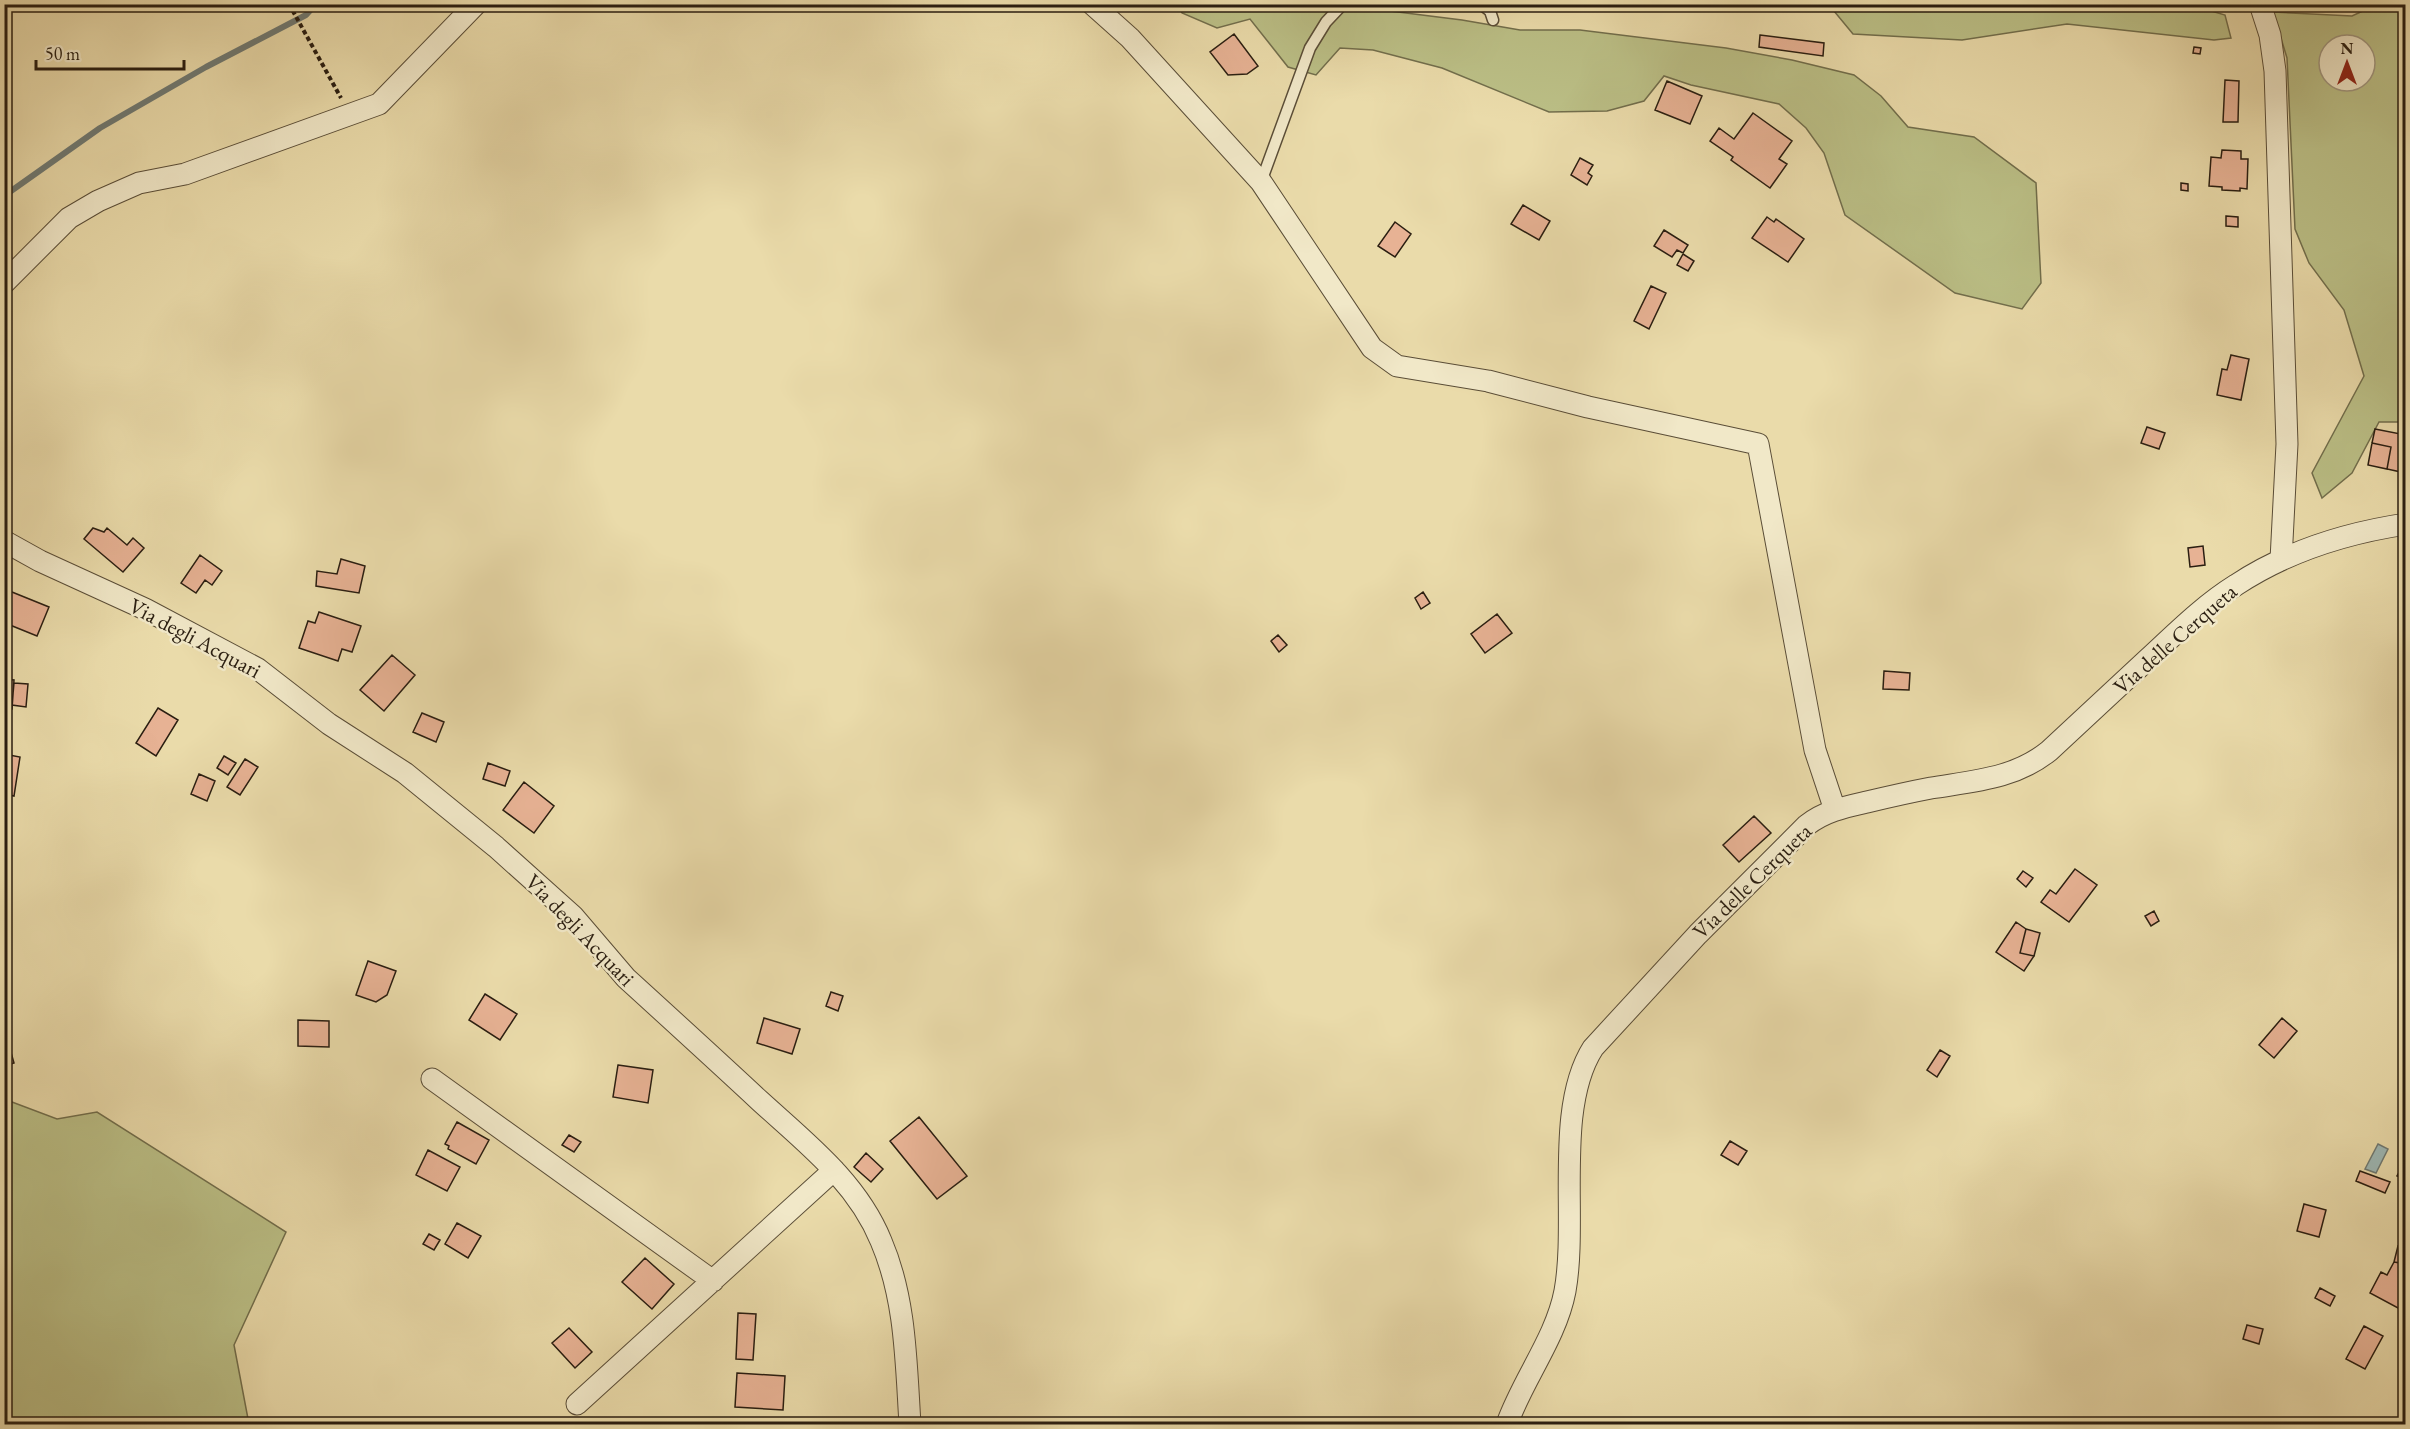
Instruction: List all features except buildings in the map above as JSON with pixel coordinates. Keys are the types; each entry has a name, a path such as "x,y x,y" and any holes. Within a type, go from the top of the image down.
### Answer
{"street":[{"path":"4,283 69,218 98,201 139,183 185,174 379,104 476,4"},
{"path":"1092,4 1130,38 1261,182 1372,348 1397,366 1488,381 1588,407 1758,444 1785,579 1815,750 1835,810"},
{"path":"2260,4 2270,35 2275,71 2287,444 2281,560"},
{"name":"Via delle Cerqueta","path":"1507,1425 1555,1322 1565,1293 1573,1118 1577,1084 1587,1058 1606,1034 1710,921 1807,825 1819,816 1835,810 1929,789 2001,776 2030,765 2049,751 2201,610 2237,584 2281,560 2340,538 2406,524"},
{"name":"Via degli Acquari","path":"4,541 40,561 145,609 247,662 329,724 405,773 496,847 563,907 582,925 626,978 834,1170 864,1207 881,1240 892,1271 902,1320 910,1425"},
{"path":"432,1079 713,1281"},
{"path":"577,1404 834,1170"}],"lane":[{"path":"1261,182 1310,48 1326,22 1343,4"},
{"path":"1481,4 1490,10 1493,20"}],"path":[{"path":"289,4 349,115"}],"green space":[{"path":"1178,5 1381,5 1390,11 1520,30 1580,30 1726,48 1792,60 1854,75 1881,96 1908,127 1974,137 2036,183 2041,283 2022,309 1955,293 1845,215 1824,153 1806,128 1779,104 1691,85 1664,76 1644,101 1607,111 1549,112 1442,68 1373,50 1340,48 1316,75 1288,67 1250,19 1217,28 1182,13"},
{"path":"1829,5 2191,5 2225,15 2231,38 2214,40 2067,24 1962,40 1853,34"},
{"path":"2376,5 2405,5 2403,12 2406,34 2405,422 2379,422 2352,473 2322,498 2312,473 2364,376 2344,310 2309,263 2295,229 2287,58 2273,12 2352,16"},
{"path":"4,1099 57,1119 97,1112 286,1232 234,1345 249,1424 5,1424"}],"water":[{"path":"2378,1144 2388,1149 2376,1173 2365,1169"}],"waterway":[{"path":"4,196 100,128 206,67 306,15 316,4"}]}
